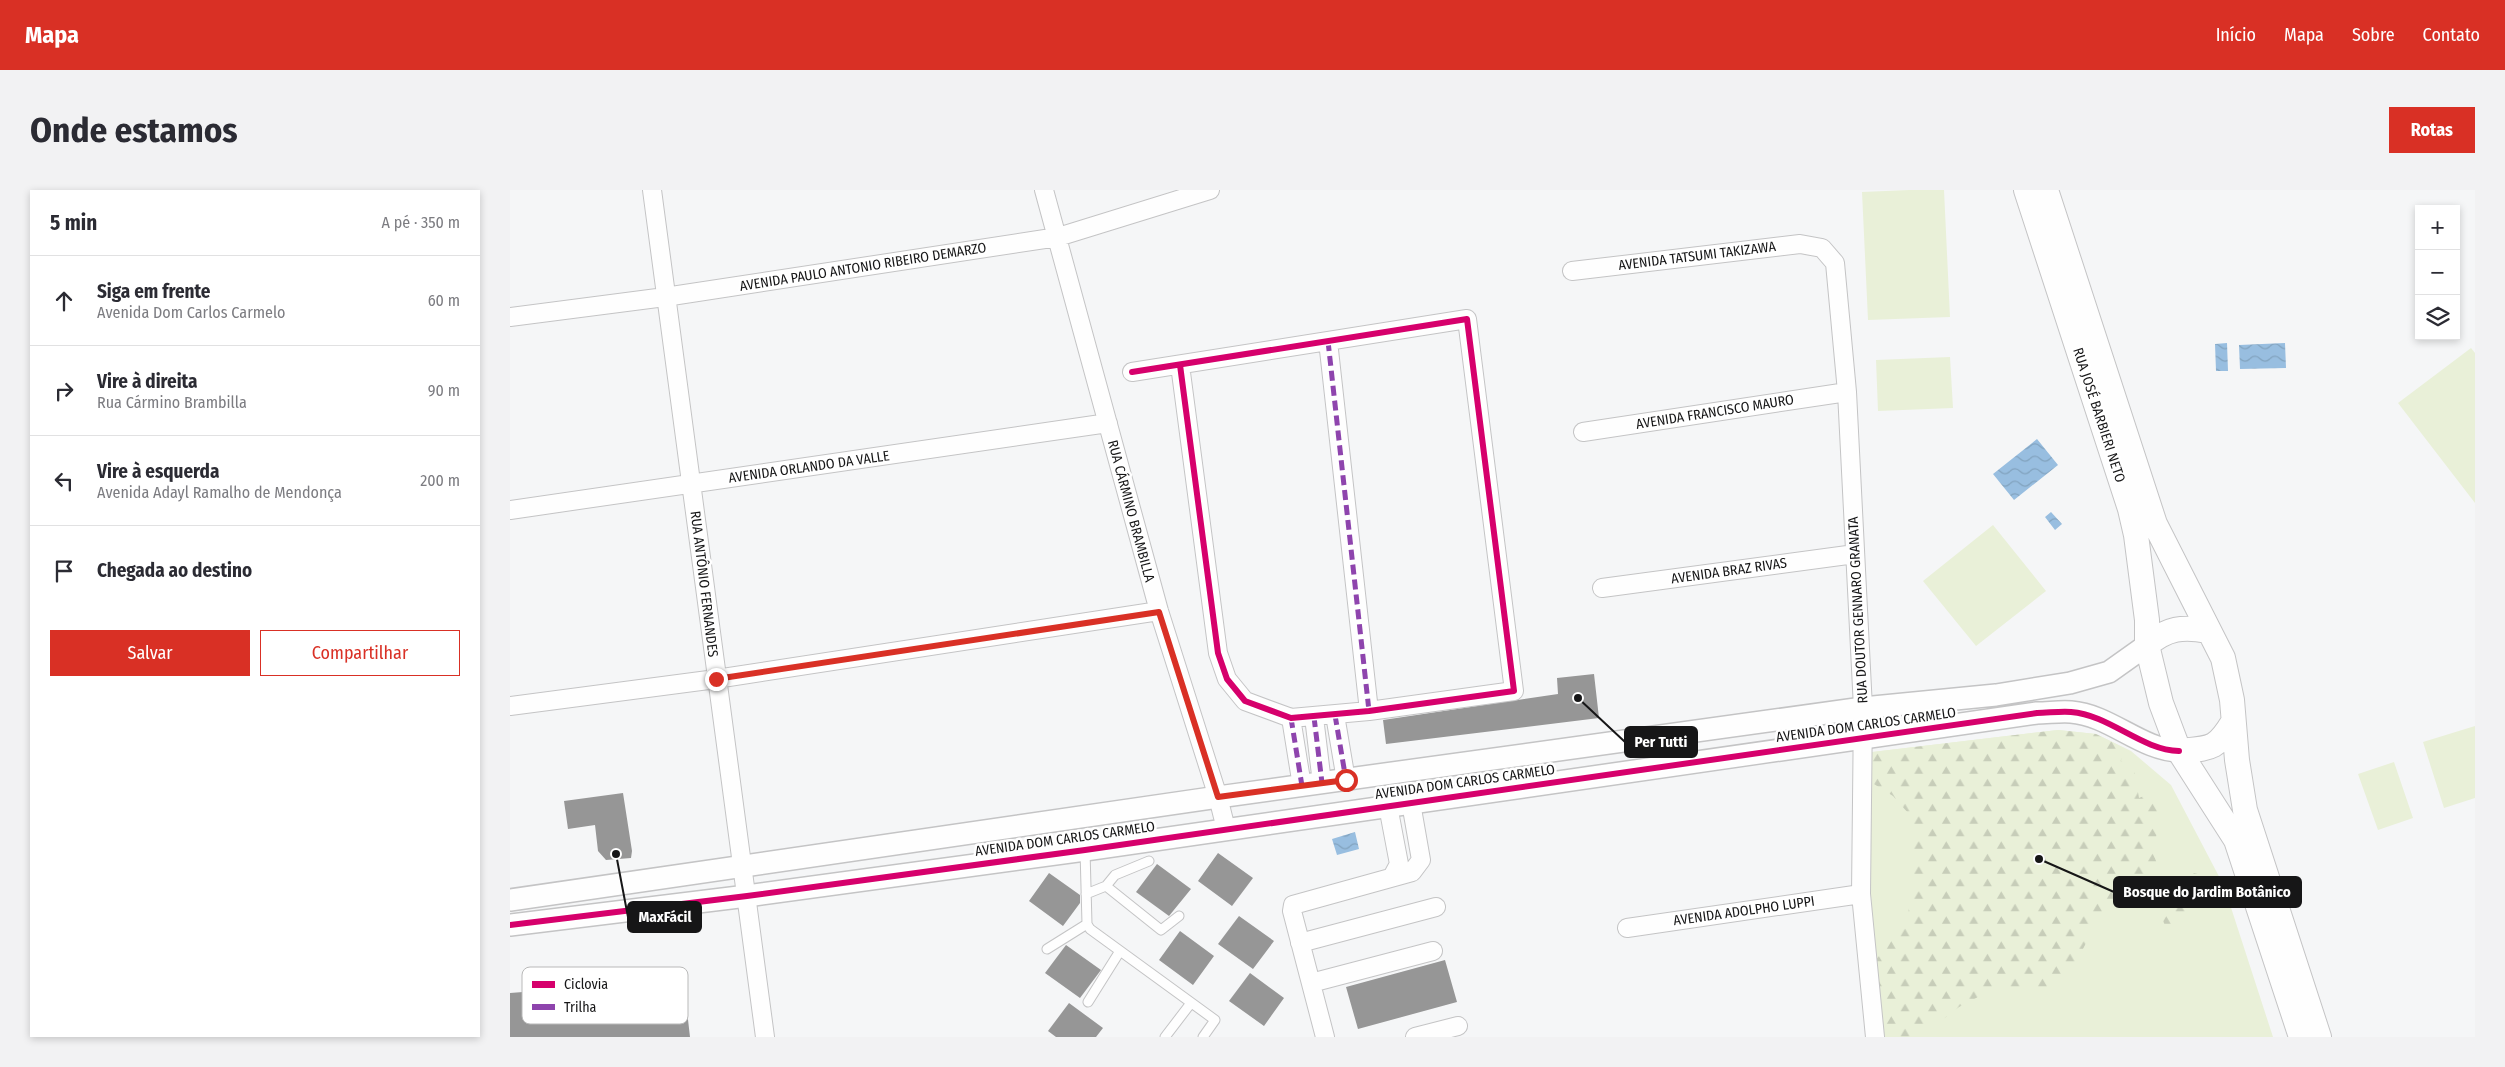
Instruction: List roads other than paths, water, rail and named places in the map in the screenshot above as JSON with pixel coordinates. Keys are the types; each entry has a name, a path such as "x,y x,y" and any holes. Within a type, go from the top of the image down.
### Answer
{"main road":[{"name":"RUA JOSÉ BARBIERI NETO","path":"2026,190 2130,509 2136,535 2147,620 2147,645 2161,702 2179,751"},
{"name":"RUA JOSÉ BARBIERI NETO","path":"2046,190 2155,524 2222,658 2229,679 2232,722"},
{"path":"2147,645 2159,634 2175,629 2193,628 2208,631"},
{"path":"2232,722 2221,741 2208,748 2179,751 2236,840 2301,1037"},
{"path":"2232,722 2245,810 2319,1037"}],"street":[{"name":"RUA ANTÔNIO FERNANDES","path":"652,190 716,679 744,867 765,1037"},
{"name":"RUA CÁRMINO BRAMBILLA","path":"1044,190 1159,612 1218,797 1226,829"},
{"name":"AVENIDA PAULO ANTONIO RIBEIRO DEMARZO","path":"510,317 665,297 1058,237 1188,193 1210,190"},
{"name":"AVENIDA TATSUMI TAKIZAWA","path":"1572,271 1800,244 1822,248"},
{"name":"RUA DOUTOR GENNARO GRANATA","path":"1822,248 1834,263 1847,392 1863,708 1861,894 1875,1037"},
{"path":"1132,372 1467,319 1514,691 1369,711 1292,718 1245,701 1227,679 1218,653 1180,365"},
{"path":"1328,341 1369,711"},
{"name":"AVENIDA FRANCISCO MAURO","path":"1583,432 1847,392"},
{"name":"AVENIDA ORLANDO DA VALLE","path":"510,510 1108,423"},
{"name":"AVENIDA BRAZ RIVAS","path":"1602,588 1855,554"},
{"path":"510,706 716,679 1159,612"},
{"name":"AVENIDA DOM CARLOS CARMELO","path":"510,900 955,837 1218,797 1863,708 1996,695 2070,683 2109,672 2147,645"},
{"name":"AVENIDA DOM CARLOS CARMELO","path":"510,925 747,896 1085,850 2037,713 2072,712 2107,723 2163,750 2179,751"},
{"path":"1335,715 1346,780"},
{"path":"1312,785 1314,716"},
{"path":"1292,718 1312,785"},
{"path":"1605,744 1609,774"},
{"path":"1325,1037 1292,911 1293,905 1412,872 1421,860 1411,803"},
{"path":"1388,806 1398,864 1392,876"},
{"path":"955,837 960,866"},
{"name":"AVENIDA ADOLPHO LUPPI","path":"1627,928 1861,894"},
{"path":"1300,943 1436,908"},
{"path":"1311,983 1433,951"},
{"path":"1415,1037 1458,1026"}],"lane":[{"path":"1085,850 1087,924 1090,929 1214,1020 1203,1037"},
{"path":"1086,894 1106,886 1116,875 1150,861"},
{"path":"1106,886 1161,930 1179,916"},
{"path":"1047,949 1087,924"},
{"path":"1088,1002 1120,951"},
{"path":"1166,1037 1190,1002"}],"water":[{"path":"2227,343 2228,371 2216,371 2215,344"},
{"path":"2285,343 2286,368 2240,369 2239,345"},
{"path":"2037,439 2058,465 2014,500 1993,474"},
{"path":"2051,512 2062,524 2055,530 2045,517"},
{"path":"1355,832 1359,849 1337,855 1332,839"}],"place":[{"name":"Per Tutti","path":"1578,698"},
{"name":"MaxFácil","path":"616,854"},
{"name":"Bosque do Jardim Botânico","path":"2039,859"}]}
